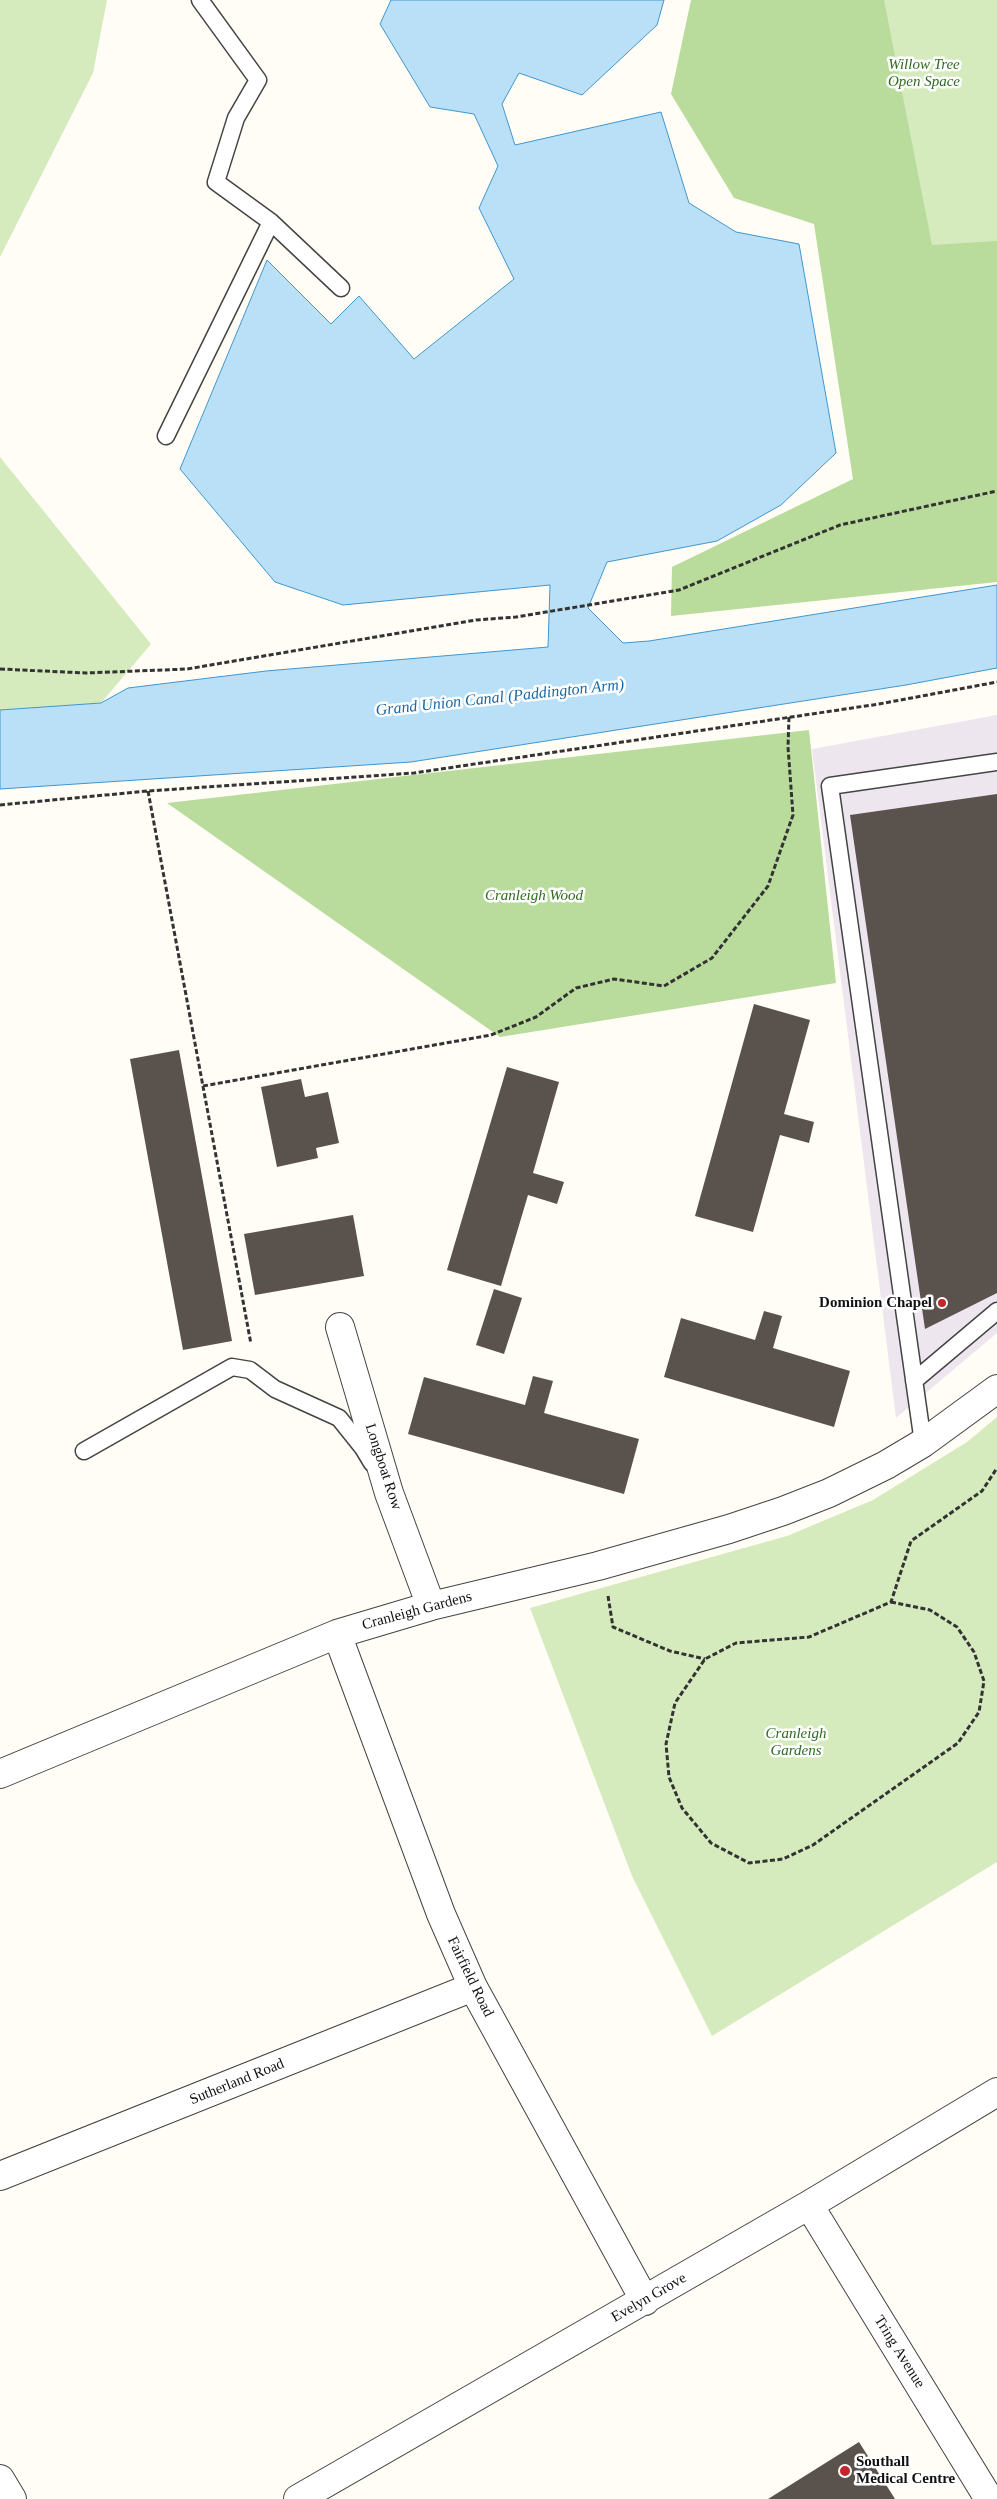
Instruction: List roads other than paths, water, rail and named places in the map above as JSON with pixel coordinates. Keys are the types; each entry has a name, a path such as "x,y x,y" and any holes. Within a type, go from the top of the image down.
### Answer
{"street":[{"name":"Longboat Row","path":"340,1327 389,1493 431,1606"},
{"name":"Cranleigh Gardens","path":"0,1774 337,1634 431,1606 598,1566 783,1511 863,1478 922,1443 997,1389"},
{"name":"Fairfield Road","path":"337,1634 441,1914 473,1987 645,2301"},
{"name":"Sutherland Road","path":"0,2176 473,1987"},
{"name":"Evelyn Grove","path":"298,2499 645,2301 997,2092"},
{"name":"Tring Avenue","path":"809,2205 989,2499"},
{"path":"0,2479 12,2499"}],"lane":[{"path":"200,0 258,80 236,118 216,182 271,222 341,288"},
{"path":"166,436 271,222"},
{"path":"922,1443 830,786 997,762"},
{"path":"914,1381 997,1310"},
{"path":"84,1451 232,1367 250,1370 275,1390 339,1418 364,1448 389,1493"}],"water":[{"name":"Grand Union Canal (Paddington Arm)","path":"391,0 664,0 657,25 582,95 519,73 502,104 515,145 661,112 689,203 736,232 799,244 836,453 781,505 717,541 607,562 588,608 623,643 649,641 997,585 997,668 906,685 411,762 0,789 0,710 101,703 128,688 266,671 548,647 550,585 343,605 275,582 180,469 267,260 331,324 359,296 414,359 514,279 479,208 498,166 474,114 430,107 380,24"}],"place":[{"name":"Dominion Chapel","path":"942,1303"},
{"name":"Southall Medical Centre","path":"845,2471"}],"park label":[{"name":"Willow Tree Open Space","path":"924,74"},
{"name":"Cranleigh Wood","path":"534,896"}]}
